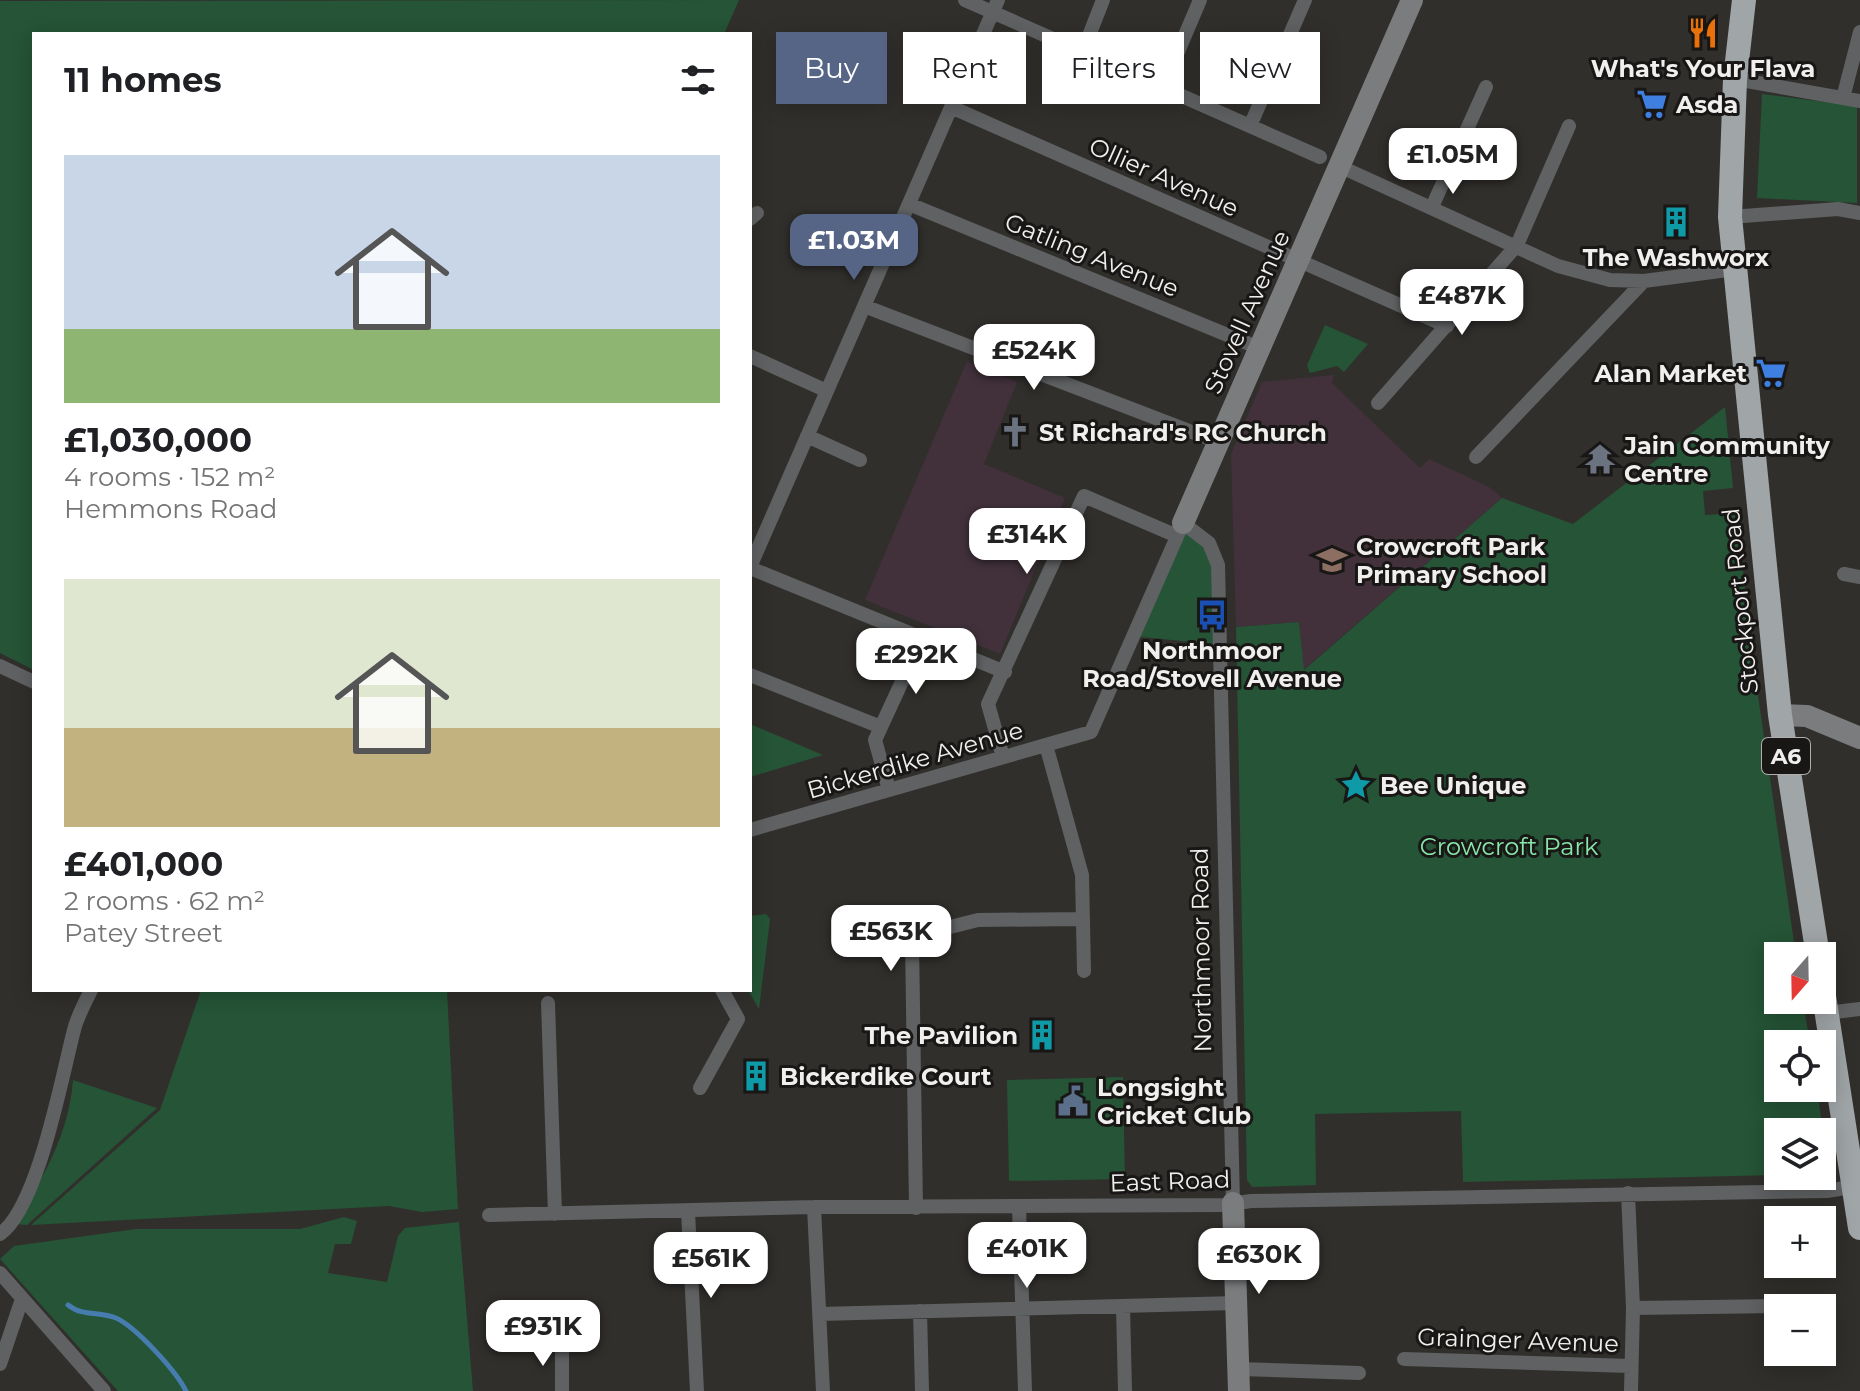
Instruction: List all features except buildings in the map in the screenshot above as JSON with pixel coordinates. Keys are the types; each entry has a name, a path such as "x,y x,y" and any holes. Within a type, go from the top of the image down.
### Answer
{"highway":[{"name":"Stockport Road","path":"1744,0 1735,79 1730,217 1780,715 1816,942"},
{"path":"1827,1014 1851,1187 1860,1228"}],"street":[{"path":"965,0 995,6 1046,32"},
{"path":"1090,32 1103,0"},
{"path":"1184,38 1200,0"},
{"path":"1250,126 1305,0"},
{"name":"Stovell Avenue","path":"1091,732 1298,260 1330,161 1412,0"},
{"path":"752,563 995,6"},
{"path":"1843,98 1860,32"},
{"path":"1735,79 1860,101"},
{"path":"1432,207 1486,87"},
{"path":"1184,96 1558,266 1610,280 1644,281 1735,269"},
{"name":"Ollier Avenue","path":"951,107 1447,326"},
{"path":"1378,403 1517,245 1569,126"},
{"name":"Gatling Avenue","path":"909,204 1259,348"},
{"path":"1730,217 1838,209 1860,213"},
{"path":"1476,457 1644,281"},
{"path":"864,306 1218,442"},
{"path":"752,357 827,391"},
{"path":"807,436 860,460"},
{"name":"Northmoor Road","path":"1005,672 1084,496 1209,543 1218,565 1239,1380"},
{"path":"752,569 1005,672 988,704 1003,757"},
{"path":"1844,574 1860,577"},
{"path":"889,790 875,740 923,636"},
{"path":"0,666 32,681"},
{"path":"752,676 881,727"},
{"path":"1780,715 1807,716 1860,738"},
{"name":"Bickerdike Avenue","path":"752,829 1091,732"},
{"path":"1046,745 1082,875 1084,971"},
{"path":"916,1208 912,941 918,935 978,920 1083,919"},
{"path":"0,1234 20,1207 55,1120 74,1027 90,992"},
{"path":"700,1088 738,1019 723,992"},
{"path":"548,1003 555,1214"},
{"path":"1836,1012 1860,1009"},
{"name":"East Road","path":"489,1215 1827,1191 1851,1187"},
{"path":"1628,1193 1633,1308 1631,1391"},
{"path":"814,1207 823,1391"},
{"path":"1019,1207 1025,1391"},
{"path":"688,1211 697,1391"},
{"path":"0,1273 104,1391"},
{"path":"0,1364 22,1299"},
{"path":"820,1314 1236,1303"},
{"path":"1123,1306 1125,1391"},
{"path":"1633,1308 1764,1306"},
{"path":"920,1311 922,1391"},
{"path":"562,1344 562,1391"},
{"name":"Grainger Avenue","path":"1404,1359 1631,1366"},
{"path":"1239,1380 1359,1373"}],"shaded area":[{"path":"967,361 1017,382 984,464 1065,498 1000,654 865,600"},
{"name":"Crowcroft Park Primary School","path":"1334,375 1332,383 1420,468 1429,459 1489,487 1502,498 1303,670 1299,622 1236,627 1231,454 1262,382"}],"green space":[{"path":"0,0 739,0 725,32 32,32 32,669 0,653"},
{"path":"1762,94 1857,106 1857,203 1757,198"},
{"path":"1325,325 1368,344 1344,372 1337,366 1310,373 1307,365"},
{"name":"Crowcroft Park","path":"1725,407 1733,488 1703,491 1705,515 1736,513 1756,682 1794,942 1764,942 1764,1014 1805,1014 1808,1030 1764,1030 1764,1102 1819,1102 1821,1118 1764,1118 1764,1175 1463,1182 1461,1111 1315,1114 1316,1185 1252,1187 1247,1180 1236,627 1299,622 1304,670 1502,498 1573,524"},
{"path":"1183,523 1209,543 1220,645 1133,636"},
{"path":"752,725 823,755 752,776"},
{"path":"766,914 770,919 759,1009 749,992 752,992 752,916"},
{"path":"200,992 447,992 458,1209 422,1212 389,1206 31,1225 160,1110"},
{"path":"1123,1077 1125,1179 1009,1181 1007,1080"},
{"path":"73,1080 157,1108 27,1225 15,1224 45,1172 60,1137 71,1100"},
{"path":"344,1217 357,1221 351,1244 335,1244 328,1273 387,1282 398,1236 405,1228 459,1222 473,1391 118,1391 0,1259 14,1246 136,1229 300,1229"}],"waterway":[{"path":"68,1305 79,1311 116,1318 134,1330 174,1372 186,1391"}],"place":[{"name":"What's Your Flava","path":"1703,33"},
{"name":"Asda","path":"1652,104"},
{"name":"The Washworx","path":"1676,222"},
{"name":"Alan Market","path":"1771,373"},
{"name":"St Richard's RC Church","path":"1015,432"},
{"name":"Jain Community Centre","path":"1600,459"},
{"name":"Crowcroft Park Primary School","path":"1332,560"},
{"name":"Northmoor Road/Stovell Avenue","path":"1212,615"},
{"name":"Bee Unique","path":"1356,785"},
{"name":"The Pavilion","path":"1042,1035"},
{"name":"Bickerdike Court","path":"756,1076"},
{"name":"Longsight Cricket Club","path":"1073,1101"}]}
